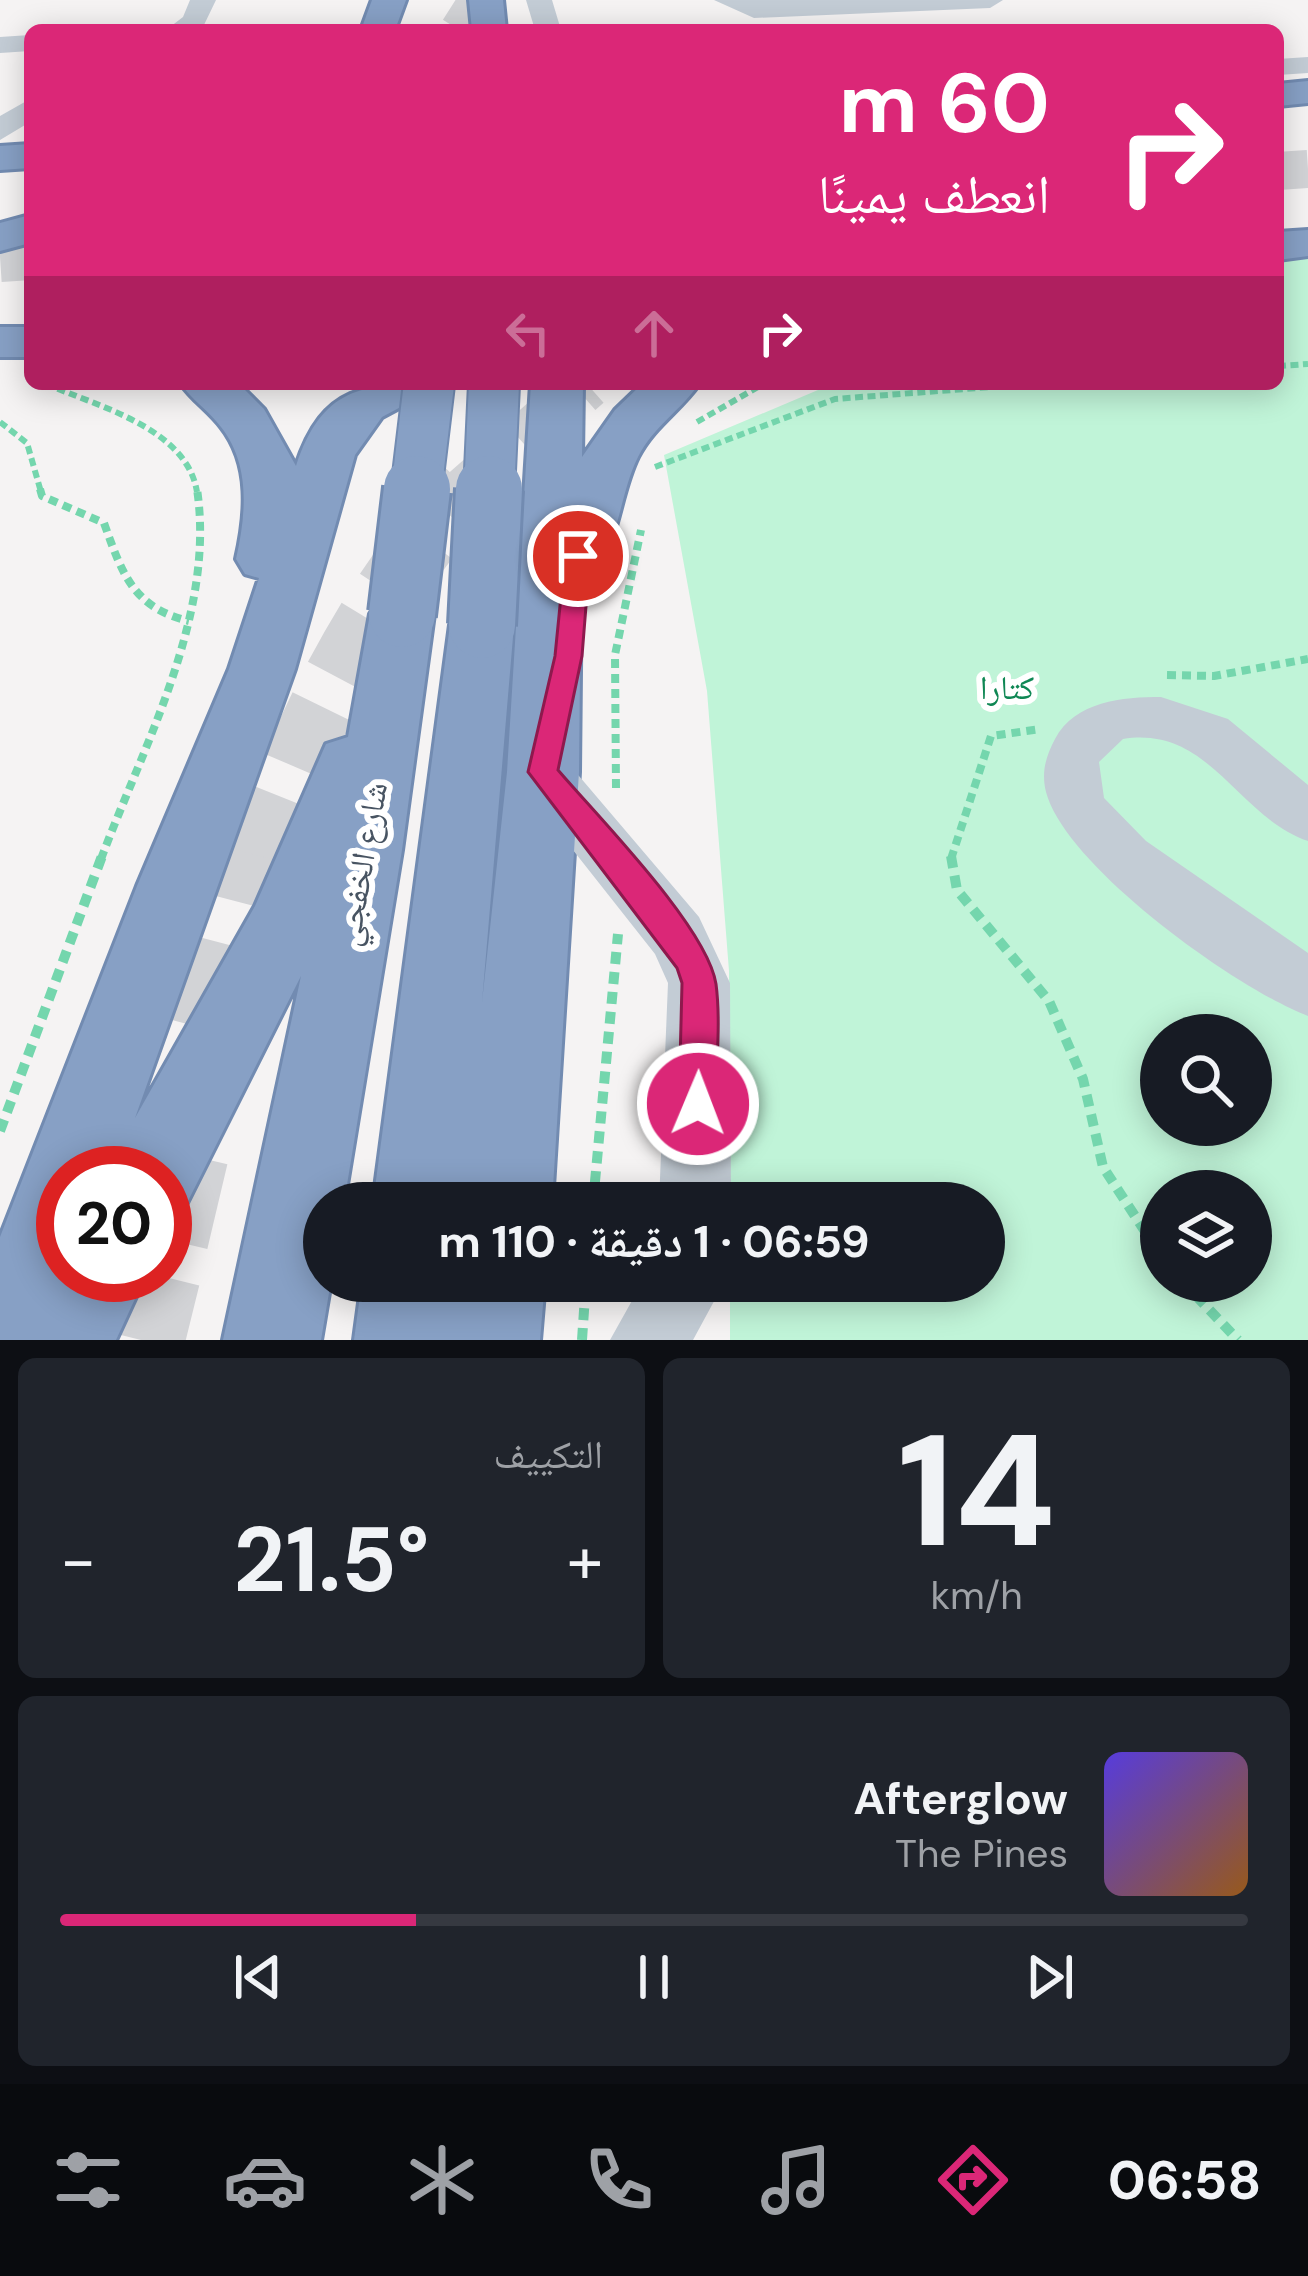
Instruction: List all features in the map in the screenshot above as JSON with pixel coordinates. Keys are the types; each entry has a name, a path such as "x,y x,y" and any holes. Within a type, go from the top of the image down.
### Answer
{"highway":[{"path":"214,390 247,419 267,454 276,490 274,530 217,780"},
{"path":"81,1146 262,669 327,454 345,422 391,390"},
{"name":"شارع الخفجي","path":"272,1340 365,850 401,622 424,390"},
{"path":"421,1182 482,625 496,390"},
{"path":"508,1182 543,772 558,409 509,390"},
{"path":"543,772 568,656 578,556 601,470 635,415 677,408"},
{"path":"168,1146 286,923 401,622"},
{"path":"8,1340 36,1266"},
{"path":"63,1340 83,1302"},
{"path":"403,1340 408,1302"},
{"path":"490,1340 495,1302"}],"street":[{"path":"728,0 770,20 994,5"},
{"path":"1308,818 1225,740 1178,719 1121,718 1089,734 1073,756 1077,802 1103,837 1196,913 1308,987"},
{"path":"543,772 677,936 699,983 695,1182"},
{"path":"648,1340 674,1302"}],"path":[{"path":"0,1131 189,621 204,529 190,463 164,435 60,390"},
{"path":"677,408 742,390"},
{"path":"654,468 835,399 952,390"},
{"path":"0,422 32,446 42,496 104,524 131,593 144,608 189,621"},
{"path":"649,491 654,468 668,446"},
{"path":"626,806 616,787 615,655 644,514"},
{"path":"1148,677 1214,676 1308,659"},
{"path":"1056,722 1043,729 991,736 950,852 957,890 1049,1001 1083,1079 1103,1167 1140,1224"},
{"path":"595,1182 614,941 640,892"},
{"path":"582,1340 585,1302"},
{"path":"1202,1302 1238,1340"}],"green space":[{"name":"كتارا","path":"1308,258 1308,1340 730,1340 730,1302 1005,1302 1005,1182 730,1182 729,971 707,691 664,455 818,390 1284,390 1284,261"}],"tunnel":[{"path":"463,24 478,0"},
{"path":"1284,171 1308,169"},
{"path":"0,257 24,255"},
{"path":"467,491 580,390"},
{"path":"260,857 298,760 345,663 401,572 467,491"},
{"path":"214,1031 260,857"},
{"path":"187,1146 192,1125"},
{"path":"141,1340 150,1302"}],"route":[{"path":"578,556 568,656 543,772 677,936 692,963 699,983 698,1104"}]}
